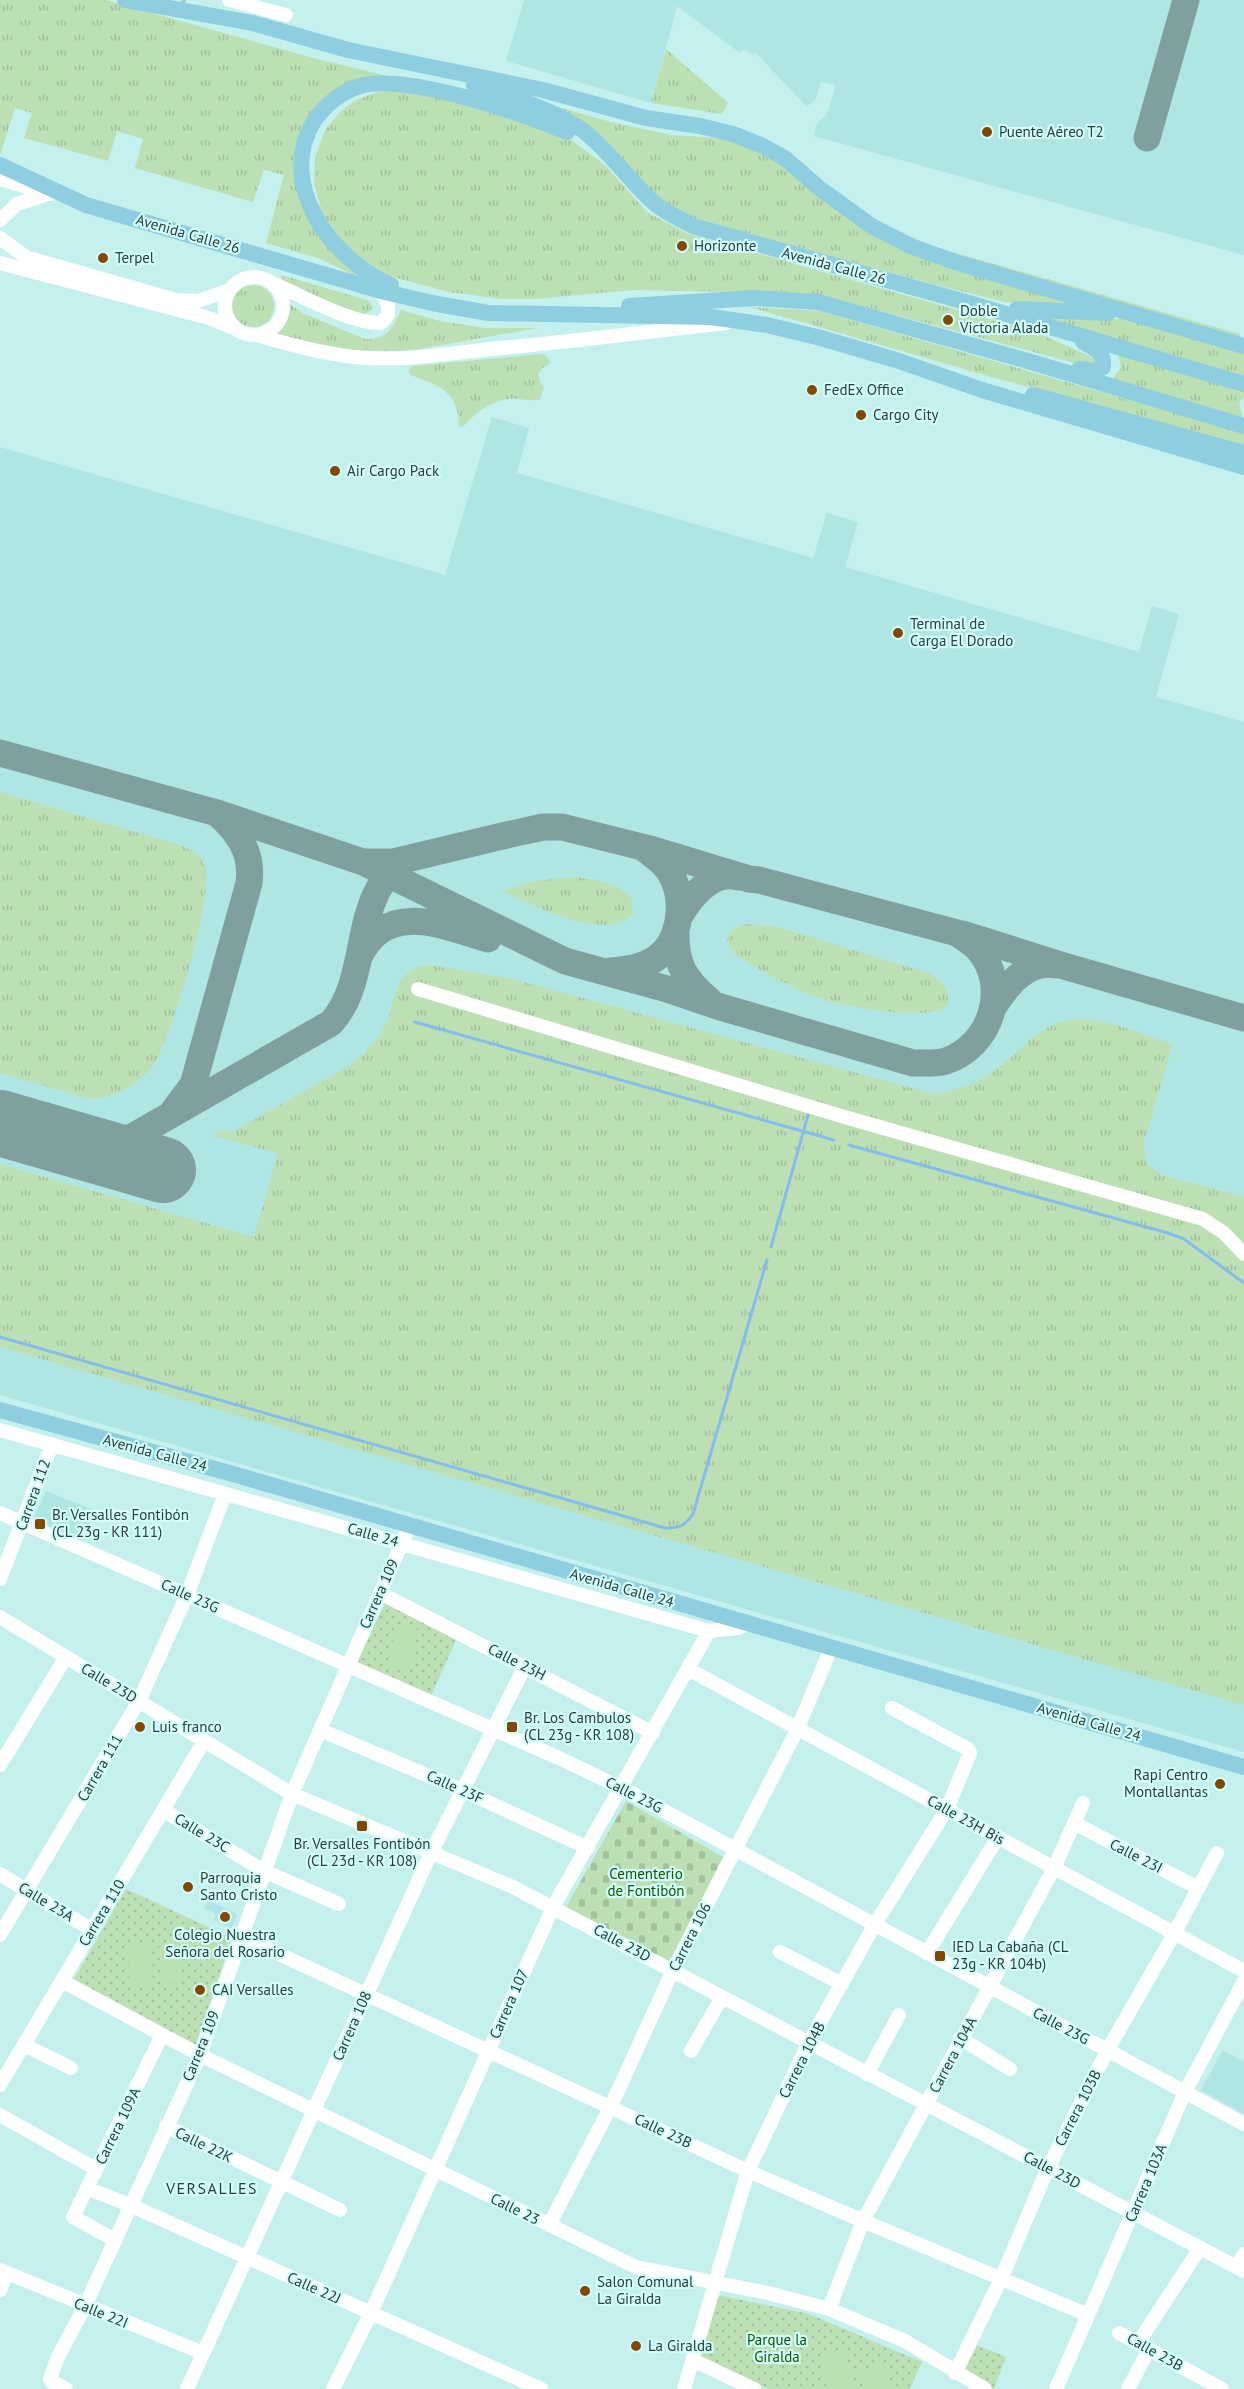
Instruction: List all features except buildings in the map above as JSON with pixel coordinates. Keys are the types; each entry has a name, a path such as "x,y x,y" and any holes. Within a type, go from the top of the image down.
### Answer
{"main road":[{"name":"Avenida Calle 26","path":"125,0 252,23 348,50 543,90 646,118 700,126 748,139 786,159 819,188 857,216 913,247 957,263 1244,346"},
{"name":"Avenida Calle 26","path":"426,67 564,119 584,131 653,202 693,226 962,301 1244,384"},
{"path":"432,303 384,282 364,270 333,244 316,218 305,186 302,158 308,131 328,104 359,86 375,83 414,85 552,126 605,152"},
{"name":"Avenida Calle 26","path":"0,165 87,205 381,291 432,303 475,312 711,317 745,321 812,336 899,361 1056,400 1244,453"},
{"name":"Avenida Calle 26","path":"520,314 732,298 803,300 833,306 1028,361 1244,426"},
{"path":"962,301 1026,310 1130,314"},
{"path":"1028,361 1089,371 1100,370 1104,361 1101,355 1067,332"},
{"name":"Avenida Calle 26","path":"899,361 992,393 1244,467"},
{"name":"Avenida Calle 24","path":"0,1410 1244,1767"}],"street":[{"path":"229,0 285,15"},
{"path":"0,179 87,205"},
{"path":"0,220 17,204 48,194"},
{"path":"0,227 0,238 26,257 176,300 207,300 229,290 236,282 255,276 265,278 343,314 381,323 388,315 388,305 381,291"},
{"path":"0,262 209,318 246,334 256,335 266,333 280,320 283,300 274,284"},
{"path":"229,290 225,307 230,323 236,329"},
{"name":"Avenida Calle 26","path":"256,335 324,352 355,357 387,358 420,357 572,342 745,321"},
{"path":"418,989 848,1118 1203,1219 1224,1233 1244,1254"},
{"name":"Calle 24","path":"0,1430 709,1631 725,1630 747,1624"},
{"name":"Carrera 112","path":"0,1579 52,1444"},
{"name":"Carrera 111","path":"0,1935 139,1701 187,1595 225,1494"},
{"name":"Calle 23G","path":"0,1513 622,1788 1244,2124"},
{"name":"Carrera 109","path":"66,2389 50,2379 57,2359 86,2306 200,2055 292,1794 409,1527"},
{"name":"Calle 23H","path":"380,1593 653,1733"},
{"path":"647,1595 661,1617"},
{"name":"Calle 23D","path":"0,1617 292,1794 513,1887 553,1907 1240,2269"},
{"name":"Carrera 107","path":"333,2389 371,2313 553,1907 709,1631"},
{"name":"Carrera 106","path":"549,2225 611,2106 673,1970 797,1730 831,1648"},
{"path":"0,1765 66,1658"},
{"name":"Carrera 108","path":"187,2389 431,1852 525,1666"},
{"name":"Calle 23H Bis","path":"688,1669 1244,1971"},
{"name":"Carrera 104B","path":"684,2389 748,2171 809,2042 875,1924 947,1809 970,1753 968,1749 892,1708"},
{"name":"Calle 23F","path":"320,1730 462,1790 588,1848"},
{"name":"Carrera 110","path":"0,2085 204,1741"},
{"name":"Carrera 104A","path":"829,2309 863,2221 1054,1868 1083,1803"},
{"name":"Calle 23C","path":"163,1810 264,1871 339,1904"},
{"name":"Calle 23I","path":"1074,1823 1198,1888"},
{"path":"927,1953 998,1837"},
{"name":"Carrera 103B","path":"955,2373 1048,2168 1107,2051 1217,1853"},
{"name":"Calle 23A","path":"0,1874 92,1930"},
{"name":"Calle 23B","path":"242,1937 748,2171 1089,2315"},
{"path":"780,1952 842,1984"},
{"name":"Calle 23","path":"62,1980 200,2055 636,2266 768,2293 829,2309 905,2341 985,2389"},
{"name":"Carrera 103A","path":"1056,2389 1185,2092 1244,1980"},
{"path":"691,2051 722,1997"},
{"path":"867,2074 899,2015"},
{"name":"Carrera 109A","path":"115,2241 73,2217 162,2035"},
{"path":"960,2038 1010,2069"},
{"path":"24,2045 70,2068"},
{"path":"0,2115 96,2169"},
{"name":"Calle 22K","path":"166,2126 340,2210"},
{"name":"Calle 22J","path":"87,2188 541,2389"},
{"path":"1128,2389 1144,2346 1200,2248"},
{"path":"1240,2269 1244,2254"},
{"path":"0,2290 3,2272"},
{"name":"Calle 22I","path":"3,2272 203,2352"},
{"name":"Calle 23B","path":"1119,2333 1222,2389"},
{"path":"693,2360 754,2389"}],"shaded area":[{"path":"524,0 1244,0 1244,255 814,136 816,125 827,113 836,85 821,82 816,98 807,107 755,52 752,55 743,49 740,53 677,6 651,103 506,61"},
{"path":"492,417 529,428 517,473 813,558 827,513 858,522 845,567 1135,651 1139,652 1152,606 1179,614 1156,697 1244,722 1244,1752 0,1395 0,447 445,575"},
{"path":"46,1491 96,1511 81,1545 31,1524"},
{"name":"Colegio Nuestra Señora del Rosario","path":"208,1900 237,1914 231,1929 214,1920 216,1914 204,1908"},
{"path":"1223,2050 1244,2062 1244,2114 1201,2090"}],"green space":[{"path":"0,0 106,0 317,59 388,76 320,105 297,188 379,288 321,259 266,243 284,175 264,170 253,202 135,168 143,139 117,131 108,161 24,138 32,113 15,108 0,155"},
{"path":"666,49 728,103 722,114 651,103"},
{"path":"413,90 564,135 605,165 647,212 686,233 1035,332 1088,355 1096,361 1094,366 1082,365 817,294 633,290 534,299 503,299 448,292 379,273 341,242 323,215 314,184 315,158 325,130 341,111 356,100 377,92"},
{"path":"558,107 611,122 671,135 721,138 759,150 791,172 856,224 1086,307 1005,302 692,219 672,210"},
{"path":"850,203 892,229 935,247 1240,334 1239,339 934,251 892,233"},
{"path":"281,275 367,300 372,305 371,310 364,315 306,294 281,279"},
{"path":"253,285 261,286 268,291 273,298 273,314 268,321 261,326 253,327 245,326 238,321 233,314 232,306 233,298 238,291 245,286"},
{"path":"290,304 302,313 365,339 373,339 388,332 401,310 440,321 484,328 537,328 419,349 348,350 274,336 285,324"},
{"path":"749,307 820,311 1244,433 1244,446 1002,380"},
{"path":"1041,317 1128,319 1244,351 1244,377"},
{"path":"543,354 550,363 540,370 538,375 544,386 540,399 501,400 487,406 463,427 459,426 458,414 451,397 438,386 410,375 408,371 412,366"},
{"path":"1118,354 1244,390 1244,397 1239,403 1243,419 1111,380 1121,368"},
{"path":"0,792 180,845 196,854 205,864 206,885 197,939 169,1031 151,1068 124,1090 91,1099 0,1073"},
{"path":"574,877 590,879 619,888 631,898 633,913 622,922 607,925 589,923 549,912 502,891 534,881"},
{"path":"746,924 774,926 929,973 947,991 947,1006 936,1011 903,1013 863,1008 816,997 765,973 731,950 727,941 728,937 734,929"},
{"path":"429,965 509,978 934,1094 958,1089 980,1080 1038,1034 1061,1022 1076,1019 1093,1020 1173,1044 1144,1142 1146,1162 1161,1175 1244,1197 1244,1705 0,1347 0,1164 254,1237 278,1153 214,1136 219,1130 232,1132 350,1065 380,1034 403,977 418,967"},
{"path":"386,1601 457,1638 431,1696 357,1663"},
{"path":"394,1624 417,1625 415,1668 391,1666"},
{"name":"Cementerio de Fontibón","path":"626,1801 723,1857 672,1963 566,1907"},
{"path":"126,1889 232,1938 195,2047 73,1981"},
{"path":"180,1943 182,1983 161,1984 159,1944"},
{"path":"128,1944 152,1944 153,1984 129,1985"},
{"name":"Parque la Giralda","path":"717,2295 809,2314 922,2362 910,2389 769,2389 698,2358"},
{"path":"977,2345 1006,2357 994,2389 964,2372"},
{"path":"842,2349 857,2389 829,2389 818,2357"},
{"path":"883,2363 892,2389 865,2389 859,2372"}],"waterway":[{"path":"415,1022 834,1140"},
{"path":"771,1247 808,1115"},
{"path":"849,1145 1168,1233 1184,1239 1244,1283"},
{"path":"0,1337 665,1528 674,1528 684,1524 693,1514 767,1260"}],"taxiway":[{"path":"1147,138 1186,0"},
{"path":"0,753 217,813 363,862 565,961 667,989 717,1006 913,1063 942,1062 962,1053 974,1043 991,1014 994,997 993,981 988,965 977,947 957,933 562,827 543,827 394,862 363,862"},
{"path":"174,1110 193,1085 249,883 249,862 243,844 218,814"},
{"path":"610,971 633,968 655,959 664,951 676,930 679,906 674,882 664,865 645,849"},
{"path":"78,1146 98,1148 120,1144 331,1023 342,1009 355,975 366,921 372,904 381,885 401,863"},
{"path":"679,917 696,893 711,881 720,877 738,877"},
{"path":"360,955 372,938 386,927 401,922 418,921 436,924 488,939"},
{"path":"676,929 677,951 682,969 709,1000"},
{"path":"963,934 1244,1018"},
{"path":"994,1006 1012,982 1028,970 1046,964 1056,965"}],"runway":[{"path":"0,1123 163,1170"}],"tunnel":[{"path":"181,0 186,1"}],"place":[{"name":"Puente Aéreo T2","path":"987,132"},
{"name":"Horizonte","path":"682,246"},
{"name":"Terpel","path":"103,258"},
{"name":"Doble Victoria Alada","path":"948,320"},
{"name":"FedEx Office","path":"812,390"},
{"name":"Cargo City","path":"861,415"},
{"name":"Air Cargo Pack","path":"335,471"},
{"name":"Terminal de Carga El Dorado","path":"898,633"},
{"name":"Br. Versalles Fontibón (CL 23g - KR 111)","path":"40,1524"},
{"name":"Luis franco","path":"140,1727"},
{"name":"Br. Los Cambulos (CL 23g - KR 108)","path":"512,1727"},
{"name":"Rapi Centro Montallantas","path":"1220,1784"},
{"name":"Br. Versalles Fontibón (CL 23d - KR 108)","path":"362,1826"},
{"name":"Parroquia Santo Cristo","path":"188,1887"},
{"name":"Colegio Nuestra Señora del Rosario","path":"225,1917"},
{"name":"IED La Cabaña (CL 23g - KR 104b)","path":"940,1956"},
{"name":"CAI Versalles","path":"200,1990"},
{"name":"Salon Comunal La Giralda","path":"585,2291"},
{"name":"La Giralda","path":"636,2346"}],"district":[{"name":"VERSALLES","path":"212,2188"}]}
